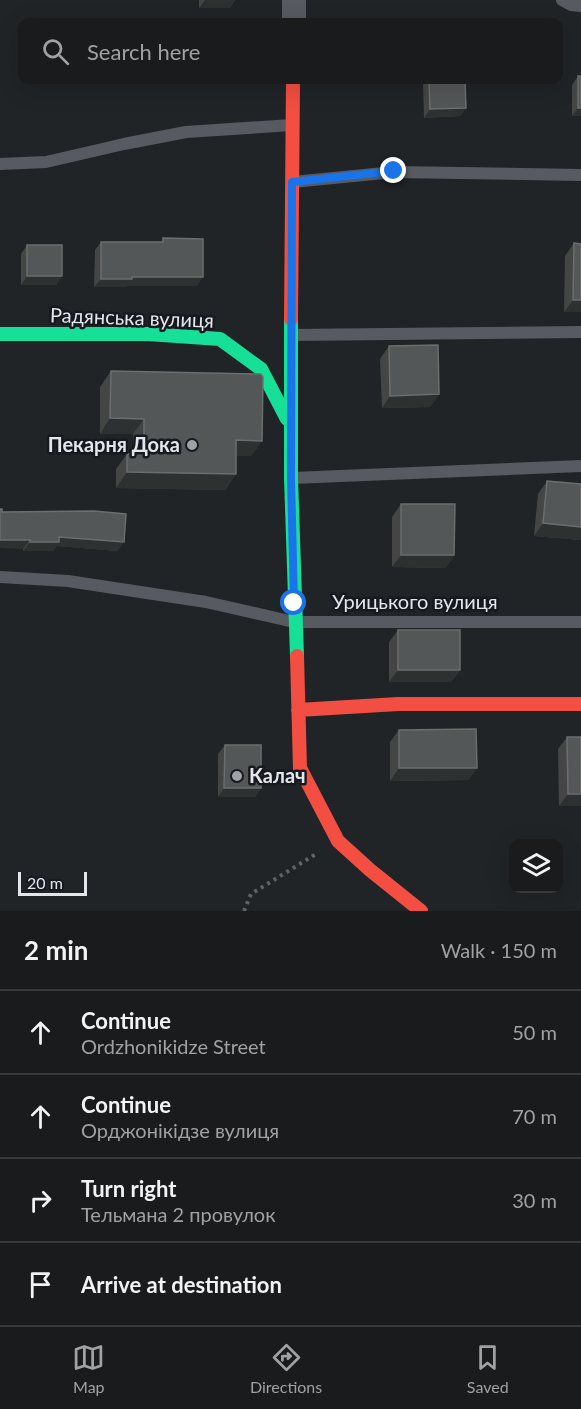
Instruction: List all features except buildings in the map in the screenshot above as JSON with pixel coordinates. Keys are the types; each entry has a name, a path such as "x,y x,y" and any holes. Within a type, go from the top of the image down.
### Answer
{"street":[{"path":"294,0 294,18"},
{"path":"293,84 291,478 300,768 338,841 421,911"},
{"name":"Радянська вулиця","path":"0,334 148,334 220,339 261,369 291,426"},
{"path":"298,710 398,704 581,704"}],"lane":[{"path":"562,0 571,6 581,6"},
{"path":"0,164 46,162 186,132 293,125"},
{"path":"292,182 394,171 581,175"},
{"path":"291,335 581,332"},
{"path":"291,478 581,466"},
{"name":"Урицького вулиця","path":"0,577 68,582 206,602 294,622 581,622"}],"path":[{"path":"243,911 251,894 338,841"}],"traffic: fast":[{"path":"291,319 291,478 297,656"},
{"path":"0,334 148,334 220,339 261,369 287,419"}],"traffic: jam":[{"path":"291,319 293,84"},
{"path":"297,656 300,768 338,841 421,911"},
{"path":"298,710 398,704 581,704"}],"place":[{"name":"Пекарня Дока","path":"192,445"},
{"name":"Калач","path":"237,776"}],"route":[{"path":"294,603 291,478 292,182 394,171"}]}
